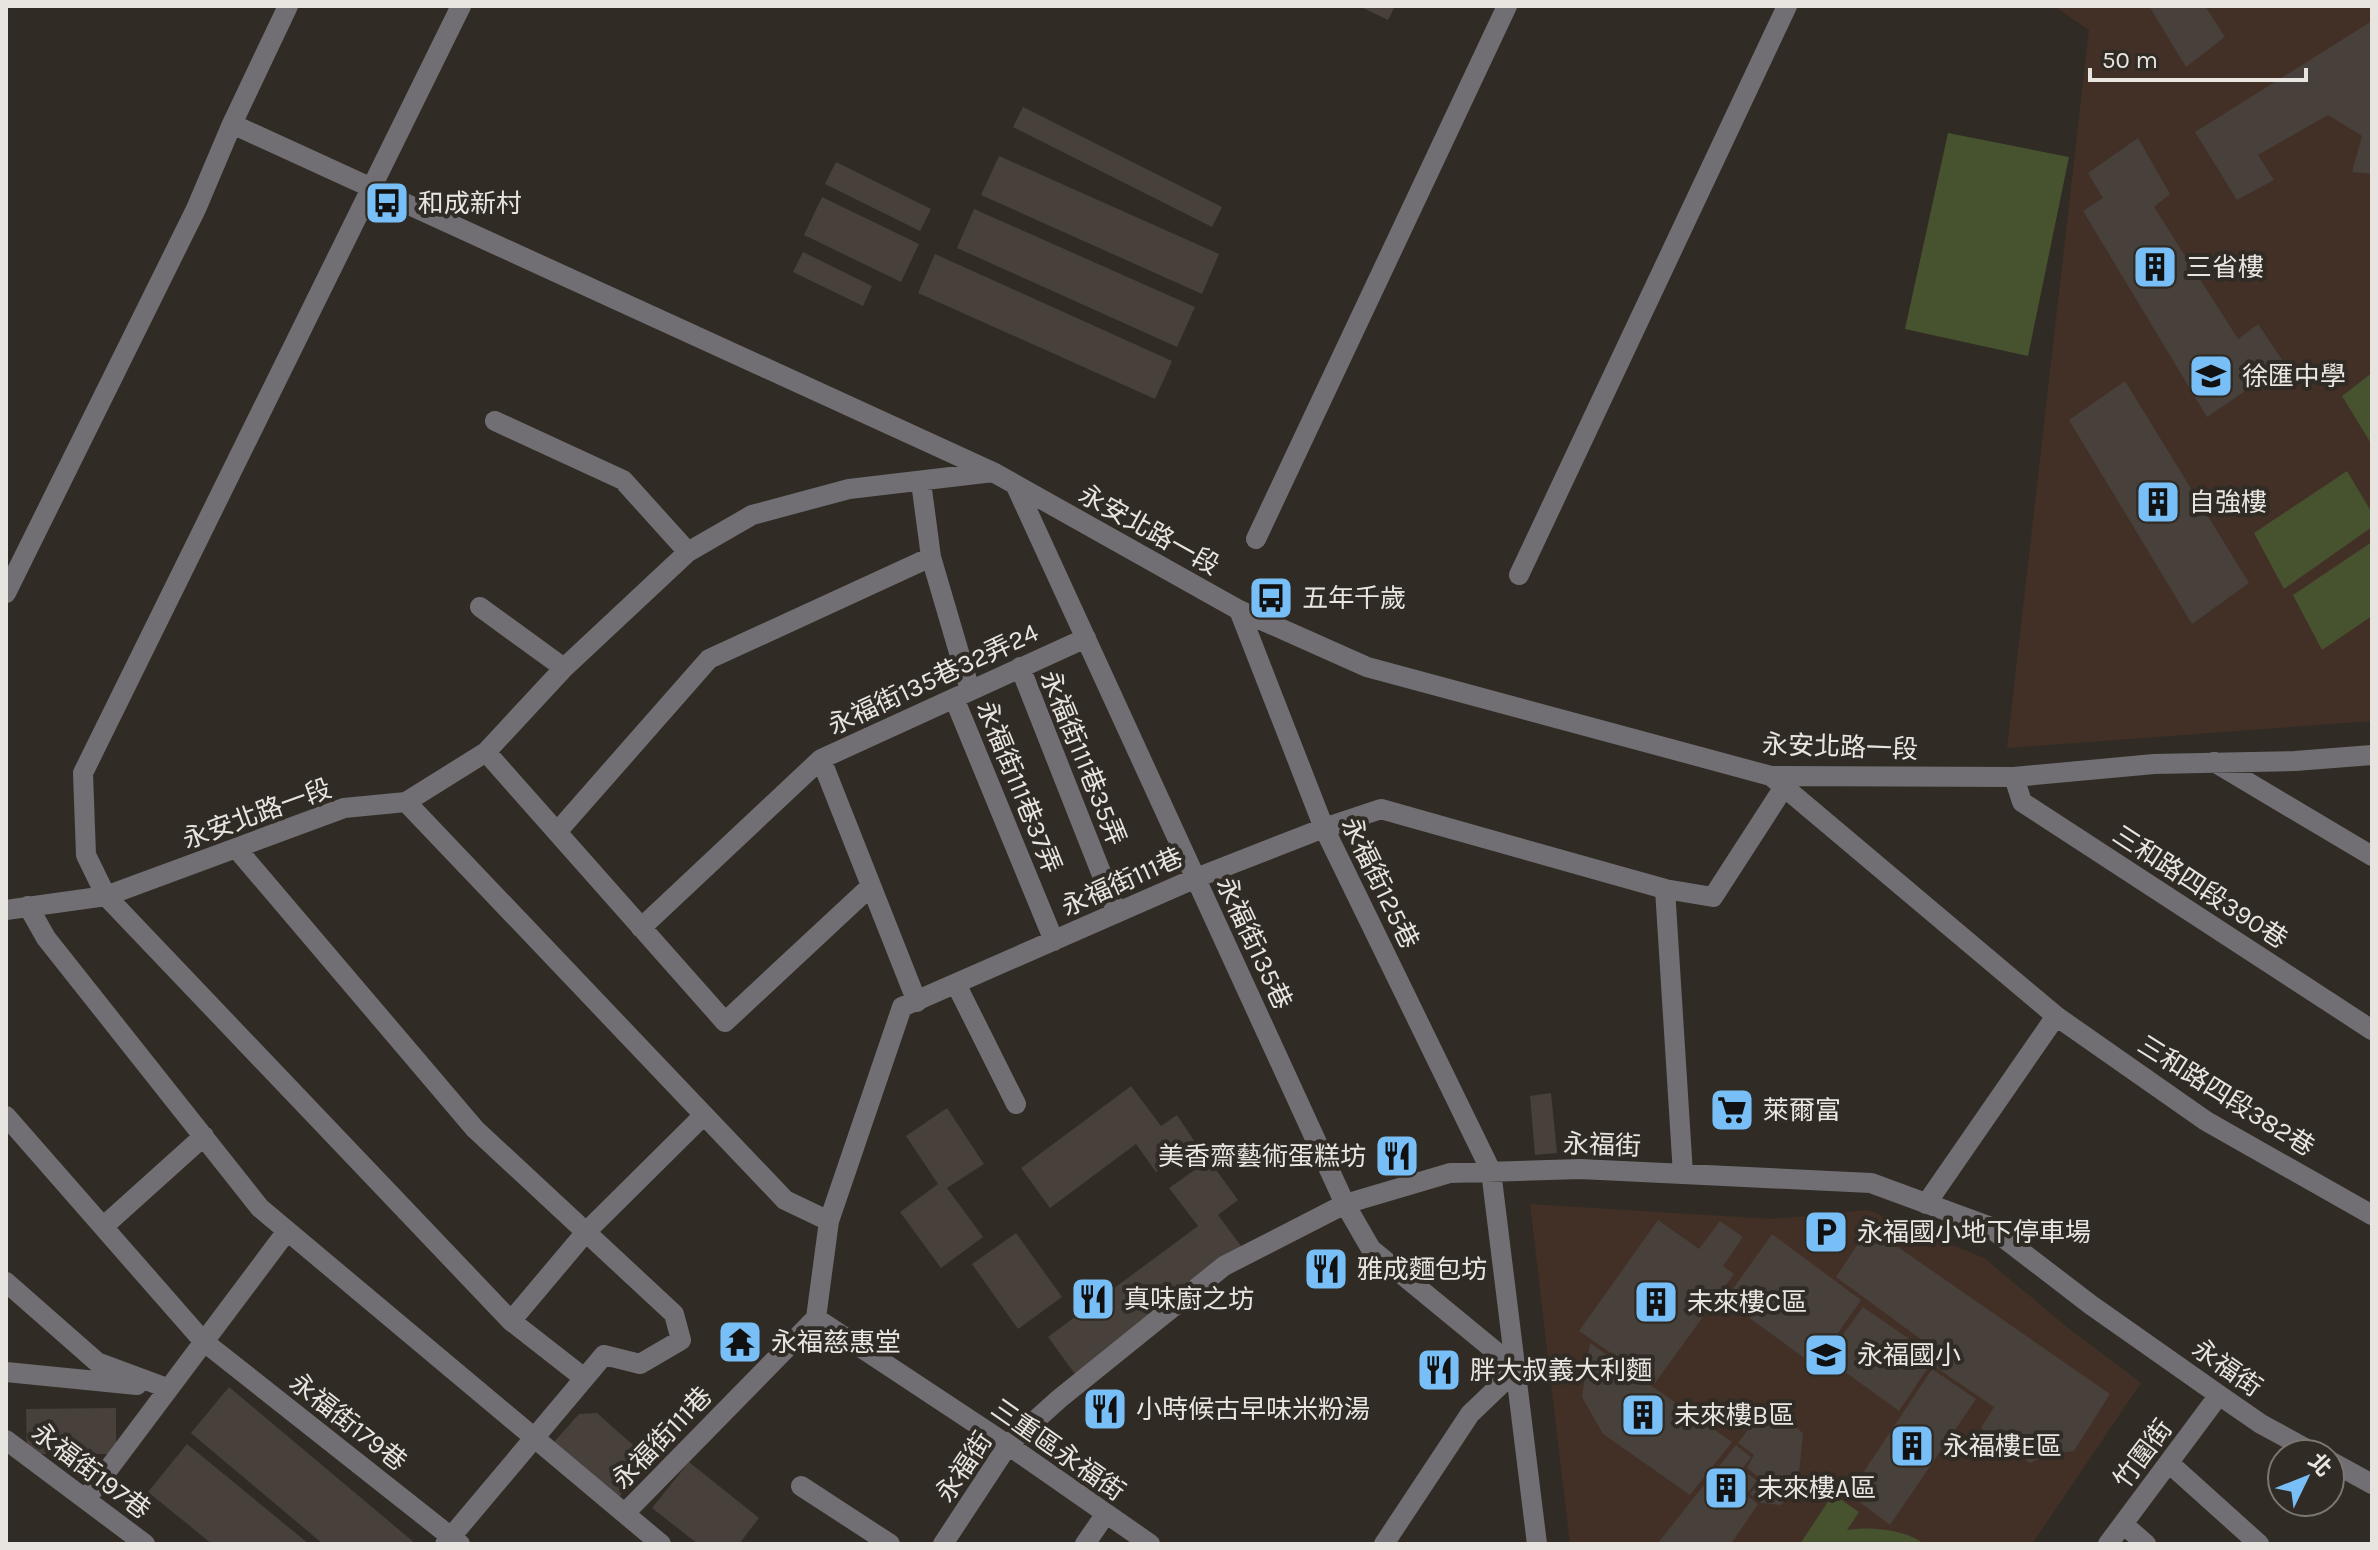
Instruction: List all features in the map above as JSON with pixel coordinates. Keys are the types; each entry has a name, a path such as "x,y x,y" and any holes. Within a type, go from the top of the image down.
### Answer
{"street":[{"path":"6,593 196,209 288,6"},
{"path":"461,6 83,773 86,855 106,896 511,1321 584,1378"},
{"path":"1256,539 1507,6"},
{"path":"1519,575 1787,6"},
{"path":"232,124 993,472"},
{"path":"495,421 623,480 688,552"},
{"name":"永安北路一段","path":"6,910 106,896 344,808 406,802 486,752 564,668 688,552 752,515 849,489 993,472 1239,610 1367,667 1778,781 2014,777 2154,764 2295,761 2372,755"},
{"name":"永福街111巷37弄","path":"921,482 931,557 962,694 1054,941"},
{"name":"永福街135巷","path":"1015,484 1345,1204 1371,1249 1517,1369"},
{"path":"557,832 709,659 931,557"},
{"path":"480,607 564,668"},
{"name":"永福街125巷","path":"1239,610 1324,828 1491,1171 1537,1544"},
{"name":"永福街135巷32弄24","path":"917,1002 821,759 1086,638"},
{"name":"永福街111巷35弄","path":"1020,667 1117,913"},
{"path":"486,752 725,1022 871,886"},
{"path":"641,928 821,759"},
{"path":"2213,761 2372,856"},
{"name":"三和路四段390巷","path":"2014,777 2022,802 2372,1030"},
{"name":"永福街111巷","path":"625,1513 816,1318 829,1221 902,1007 1196,878 1381,809 1665,889 1713,897 1778,781"},
{"name":"三和路四段382巷","path":"1778,781 2056,1016 2206,1121 2372,1215"},
{"path":"406,802 785,1200 829,1221"},
{"path":"236,848 475,1129 674,1314 681,1340 640,1364 604,1355 452,1541"},
{"path":"1665,889 1683,1174"},
{"path":"28,906 46,938 260,1208 659,1544"},
{"path":"956,984 1016,1104"},
{"path":"1926,1204 2056,1016"},
{"path":"511,1321 586,1232 704,1115"},
{"name":"永福街179巷","path":"6,1116 203,1341 452,1541"},
{"path":"104,1226 204,1136"},
{"name":"永福街","path":"943,1544 1008,1445 1059,1399 1224,1266 1345,1204 1450,1173 1580,1169 1871,1183 1988,1226 2091,1305 2261,1424 2287,1438"},
{"path":"86,1499 287,1231"},
{"path":"6,1282 97,1362 167,1388"},
{"name":"三重區永福街","path":"816,1318 1008,1445 1150,1544"},
{"path":"1384,1544 1470,1414 1517,1369"},
{"path":"6,1372 167,1388"},
{"name":"竹圍街","path":"2108,1544 2219,1395"},
{"path":"534,1437 659,1544"},
{"name":"永福街197巷","path":"6,1440 145,1544"},
{"path":"2169,1463 2259,1544"},
{"path":"2346,1470 2372,1484"},
{"path":"801,1486 890,1544"},
{"path":"1085,1544 1105,1515"},
{"path":"2123,1524 2146,1544"}],"shaded area":[{"name":"徐匯中學","path":"2054,6 2372,6 2372,721 2007,748 2089,30"},
{"name":"永福國小","path":"1530,1204 1773,1219 1868,1210 1984,1258 2141,1383 2032,1544 1570,1544"}],"green space":[{"path":"1948,133 2069,157 2028,356 1905,329"},
{"path":"2372,373 2372,445 2342,396"},
{"path":"2347,471 2372,513 2372,527 2284,589 2254,533"},
{"path":"2372,542 2372,616 2322,650 2293,595"},
{"path":"1833,1494 1859,1512 1847,1530 1887,1530 1907,1535 1924,1544 1800,1544"}],"building":[{"path":"1359,6 1395,6 1388,20"},
{"path":"2149,6 2205,6 2225,37 2186,67"},
{"path":"2372,21 2372,174 2352,172 2362,136 2328,115 2258,155 2274,180 2237,200 2195,132"},
{"path":"1023,107 1222,207 1212,227 1013,127"},
{"name":"三省樓","path":"2138,138 2170,194 2154,207 2238,339 2258,324 2285,364 2207,417 2083,211 2103,198 2088,173"},
{"path":"999,156 1219,254 1202,294 981,195"},
{"path":"836,162 931,209 920,231 825,184"},
{"path":"822,197 919,244 901,282 804,235"},
{"path":"974,209 1195,307 1177,347 957,248"},
{"path":"803,252 872,286 863,306 793,272"},
{"path":"935,254 1172,361 1155,399 918,293"},
{"name":"自強樓","path":"2125,381 2249,583 2192,624 2069,420"},
{"path":"1131,1086 1161,1126 1177,1115 1197,1145 1156,1172 1136,1144 1050,1208 1021,1168"},
{"path":"1551,1093 1557,1153 1535,1155 1530,1096"},
{"path":"947,1108 984,1164 947,1188 983,1237 941,1268 900,1212 938,1184 906,1136"},
{"path":"1209,1160 1238,1200 1218,1215 1244,1250 1075,1374 1048,1337 1198,1226 1169,1188"},
{"name":"未來樓C區","path":"1658,1220 1699,1249 1720,1221 1743,1237 1723,1266 1734,1274 1655,1383 1579,1331"},
{"path":"1869,1227 2110,1394 2074,1451 2050,1454 2030,1463 1981,1428 1994,1407 1934,1366 1941,1354 1836,1277"},
{"path":"1016,1233 1062,1297 1018,1329 972,1264"},
{"path":"1772,1234 1861,1300 1815,1366 1725,1300"},
{"path":"1863,1307 1935,1357 1899,1411 1826,1358"},
{"name":"未來樓B區","path":"1590,1343 1732,1442 1690,1495 1603,1434 1582,1397"},
{"name":"永福樓E區","path":"1932,1369 1976,1399 1890,1525 1849,1494"},
{"path":"229,1387 416,1544 323,1544 191,1433"},
{"path":"1767,1404 1803,1433 1798,1484 1781,1505 1761,1503 1750,1494 1761,1479 1747,1468 1754,1455 1738,1443"},
{"path":"116,1408 116,1454 27,1454 26,1409"},
{"path":"597,1413 651,1461 618,1498 554,1442 579,1414"},
{"path":"187,1444 309,1544 212,1544 148,1492"},
{"name":"未來樓A區","path":"1736,1445 1751,1457 1742,1469 1757,1481 1746,1495 1758,1504 1731,1544 1657,1544"},
{"path":"689,1462 759,1518 739,1544 698,1544 652,1508"}],"place":[{"name":"和成新村","path":"387,203"},
{"name":"三省樓","path":"2155,267"},
{"name":"徐匯中學","path":"2211,376"},
{"name":"自強樓","path":"2158,502"},
{"name":"五年千歲","path":"1271,598"},
{"name":"萊爾富","path":"1732,1110"},
{"name":"美香齋藝術蛋糕坊","path":"1397,1156"},
{"name":"永福國小地下停車場","path":"1826,1232"},
{"name":"雅成麵包坊","path":"1326,1269"},
{"name":"真味廚之坊","path":"1093,1299"},
{"name":"未來樓C區","path":"1656,1302"},
{"name":"永福慈惠堂","path":"740,1342"},
{"name":"永福國小","path":"1826,1355"},
{"name":"胖大叔義大利麵","path":"1439,1370"},
{"name":"小時候古早味米粉湯","path":"1105,1409"},
{"name":"未來樓B區","path":"1643,1415"},
{"name":"永福樓E區","path":"1912,1446"},
{"name":"未來樓A區","path":"1726,1488"}]}
